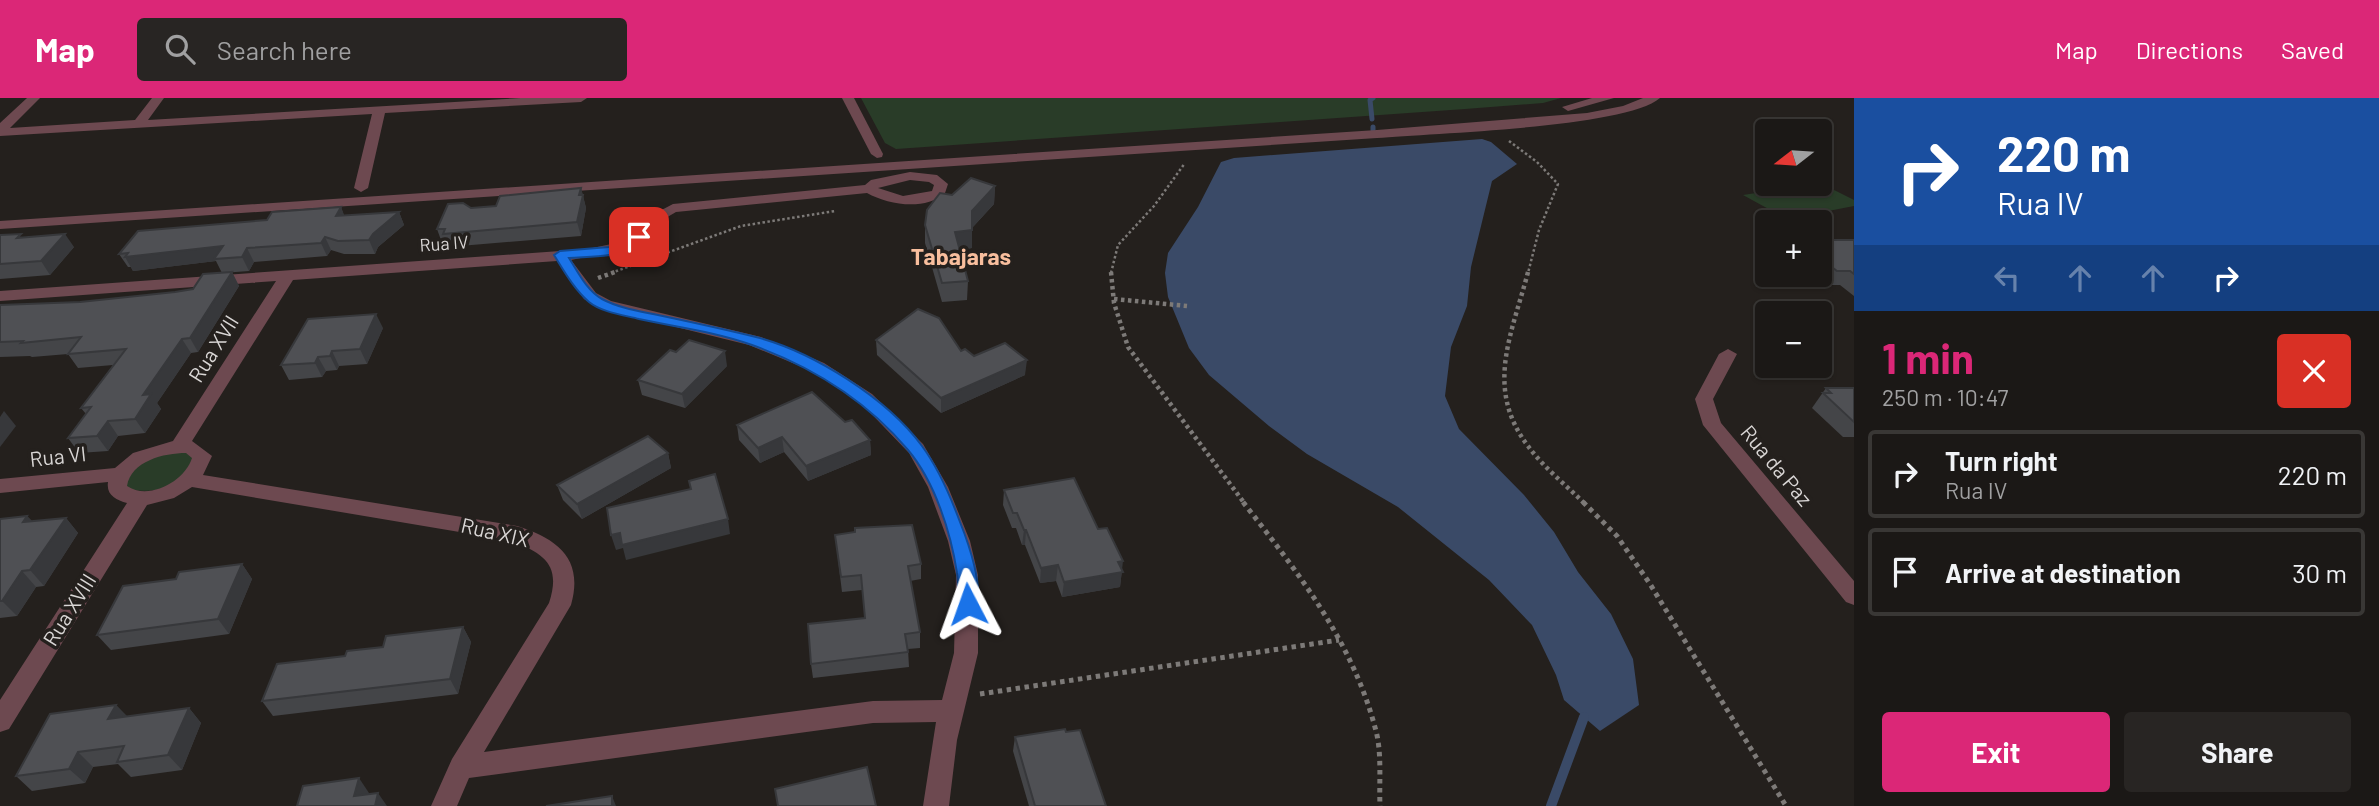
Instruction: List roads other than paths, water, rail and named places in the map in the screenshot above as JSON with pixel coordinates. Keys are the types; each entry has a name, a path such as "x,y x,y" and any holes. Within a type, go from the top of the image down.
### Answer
{"street":[{"path":"0,131 34,98"},
{"path":"139,124 158,98"},
{"path":"327,113 332,98"},
{"path":"0,131 379,111 506,100 581,98"},
{"path":"848,98 877,154"},
{"path":"0,211 361,188 858,162 877,154 933,157 1533,111 1608,98"},
{"path":"0,225 858,162 1548,120 1609,113 1654,98"},
{"path":"361,188 379,111"},
{"path":"1533,111 1548,120"},
{"name":"Rua IV","path":"0,296 596,253 632,244 639,239 640,227 673,208 869,189"},
{"path":"560,255 580,285 595,301 613,308 729,334 787,353 866,398 916,449 938,487 959,541 967,575 965,653 938,778 936,806"},
{"name":"Rua XVII","path":"179,447 288,275"},
{"name":"Rua da Paz","path":"1728,354 1704,399 1712,425 1854,596"},
{"path":"179,447 198,451 202,456 202,464 189,480 166,492 141,498 130,497 117,489 121,474 140,458 179,447"},
{"name":"Rua VI","path":"0,486 121,474"},
{"name":"Rua XIX","path":"189,480 517,534 553,551 561,563 566,584 560,605 461,767 444,806"},
{"name":"Rua XVIII","path":"0,722 141,498"},
{"path":"461,767 873,712 953,705"}],"water":[{"path":"1482,139 1491,142 1517,164 1492,181 1471,267 1467,306 1451,347 1445,396 1459,429 1524,495 1554,532 1578,572 1611,614 1633,659 1639,705 1600,731 1564,700 1556,675 1532,625 1489,580 1398,507 1307,454 1209,375 1189,348 1168,297 1165,273 1168,253 1198,207 1221,162 1234,158"}],"waterway":[{"path":"1372,119 1370,100 1373,98"},
{"path":"1551,806 1584,717"}],"district":[{"name":"Tabajaras","path":"961,257"}]}
